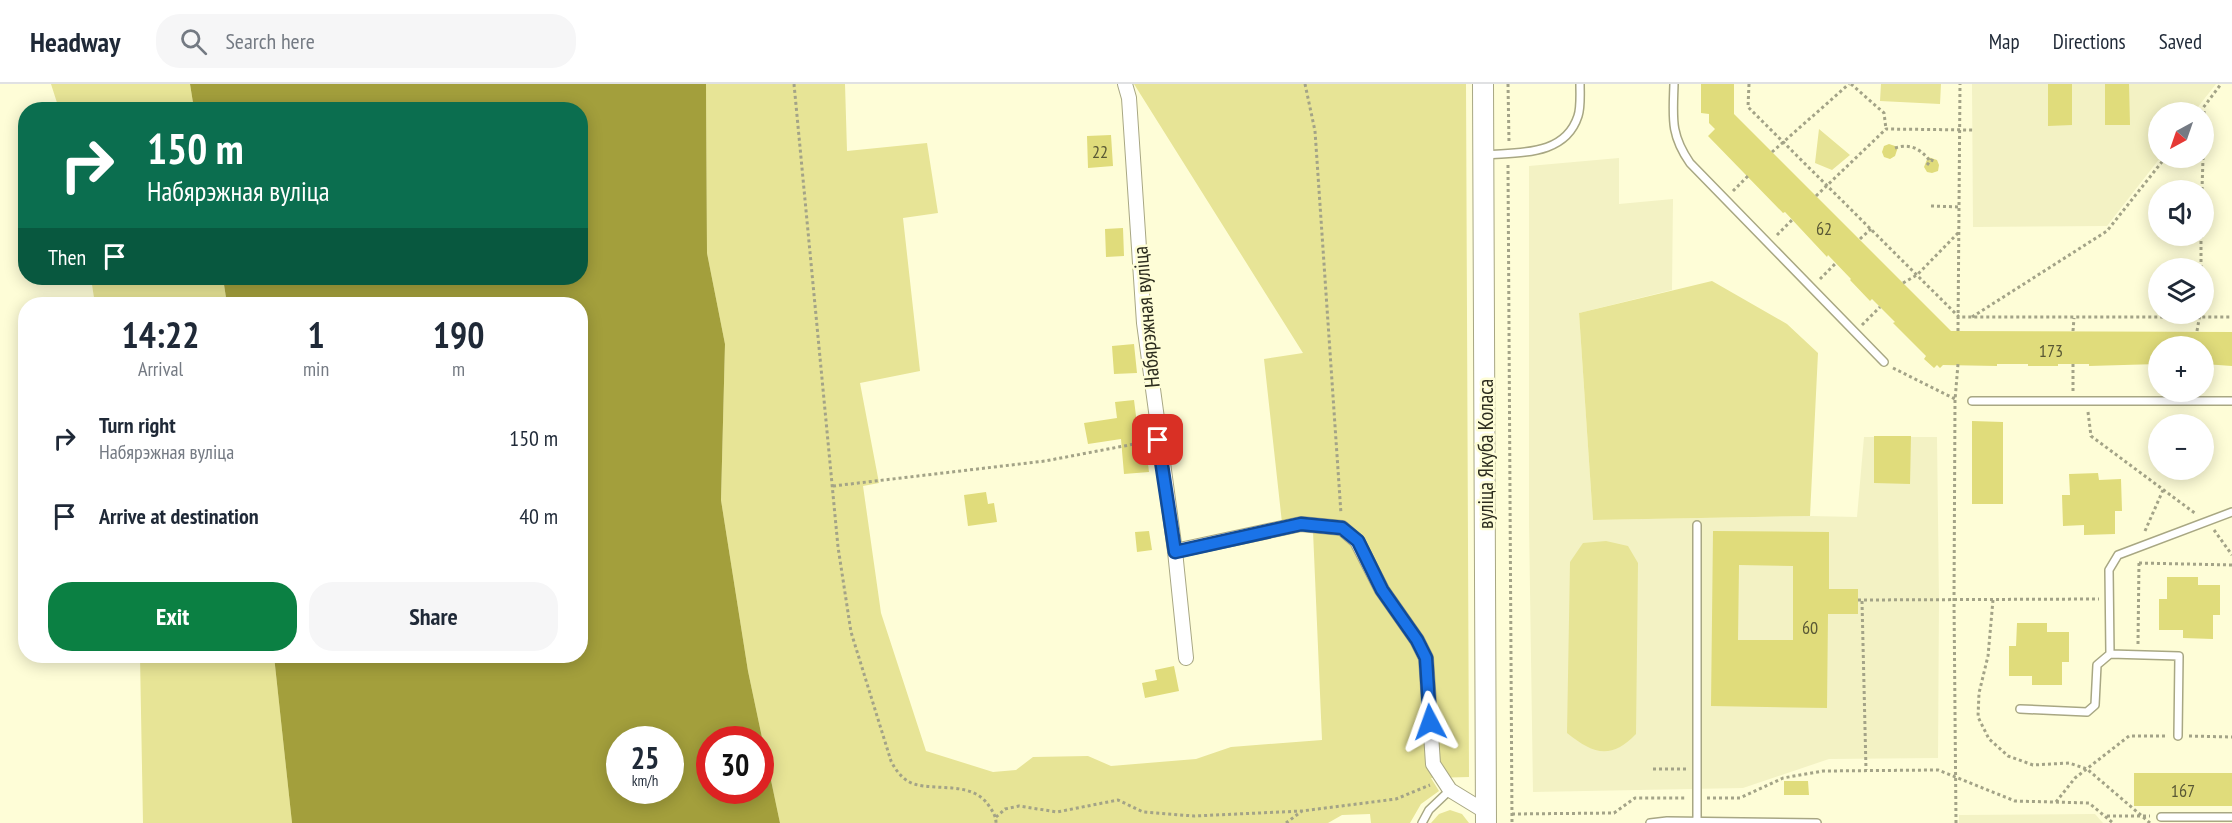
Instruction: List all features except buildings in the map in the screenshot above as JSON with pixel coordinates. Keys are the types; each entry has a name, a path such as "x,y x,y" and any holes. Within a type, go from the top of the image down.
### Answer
{"street":[{"name":"Набярэжная вуліца","path":"1125,84 1129,98 1144,323 1158,440 1175,552 1186,658"},
{"name":"вуліца Якуба Коласа","path":"1483,84 1486,817"},
{"path":"1175,552 1301,524 1342,528 1358,541 1382,590 1417,640 1426,658 1433,764 1447,786 1486,817"}],"lane":[{"path":"1484,155 1544,149 1559,143 1572,129 1579,115 1580,84"},
{"path":"1674,84 1673,126 1678,146 1690,163 1884,362"},
{"path":"1972,401 2232,401"},
{"path":"2109,654 2109,570 2118,555 2232,512"},
{"path":"1697,525 1697,821"},
{"path":"2020,709 2087,712 2095,705 2097,665 2109,654 2179,656 2178,736"},
{"path":"1422,823 1447,786"},
{"path":"2161,817 2232,817"},
{"path":"1650,823 1697,821 1817,823"}],"path":[{"path":"794,84 838,547 851,632 896,771 914,784 970,792 985,800 996,817 996,823"},
{"path":"1305,84 1315,131 1342,528"},
{"path":"1508,84 1512,823"},
{"path":"1749,84 1748,107 1959,317 2148,316"},
{"path":"1772,152 1850,84 1884,112 1886,129"},
{"path":"1958,331 1960,84"},
{"path":"2208,102 2221,84"},
{"path":"1816,196 1886,129 1973,130"},
{"path":"1895,148 1902,146 1915,149 1936,162"},
{"path":"1927,165 1930,160"},
{"path":"1972,317 2107,231 2157,168"},
{"path":"1725,199 1748,176"},
{"path":"1931,206 1960,207"},
{"path":"1769,244 1792,220"},
{"path":"1860,239 1871,229"},
{"path":"1903,283 1917,275 1960,231"},
{"path":"1811,287 1836,263"},
{"path":"1855,332 1880,307"},
{"path":"2214,316 2232,317"},
{"path":"2073,331 2074,317"},
{"path":"2197,332 2198,324"},
{"path":"1884,362 1955,400 1972,401"},
{"path":"1956,823 1954,600 1955,400 1958,364"},
{"path":"2072,401 2073,364"},
{"path":"2087,401 2091,436 2207,521 2232,555"},
{"path":"833,486 1045,461 1158,440"},
{"path":"2138,655 2139,546 2163,490"},
{"path":"2139,563 2232,565"},
{"path":"1866,770 1860,600 2109,598"},
{"path":"2056,802 2075,778 2130,736 2232,737"},
{"path":"1653,769 1685,768"},
{"path":"1512,814 1614,813 1635,798 1740,798 1783,778 1823,771 1938,770 2015,801 2089,803 2113,823"},
{"path":"2087,770 2150,823"},
{"path":"996,817 1005,809 1019,806 1057,812 1118,800 1143,812 1194,816 1302,811 1396,799 1447,786"},
{"path":"1286,823 1302,811"},
{"path":"2106,816 2142,816"}],"shaded area":[{"path":"51,84 190,84 193,102 57,102"},
{"path":"190,84 706,84 707,253 725,344 721,500 748,671 760,726 696,726 696,804 774,804 774,794 780,823 292,823 275,663 588,663 588,297 226,297 224,285 588,285 588,102 193,102"},
{"path":"706,84 845,84 847,151 927,143 938,213 903,218 920,371 860,383 879,483 863,486 881,613 926,751 993,772 1016,770 1033,757 1088,756 1111,766 1196,759 1231,747 1322,740 1313,531 1283,532 1264,359 1303,353 1134,84 1466,84 1469,777 1431,778 1439,791 1421,804 1410,823 1371,823 1370,814 1342,815 1328,823 780,823 774,794 774,726 760,726 748,671 721,500 725,344 707,253"},
{"path":"1881,84 1941,84 1940,104 1880,101"},
{"path":"1972,84 2216,84 2202,102 2148,102 2148,168 2152,168 2107,226 1973,227"},
{"path":"1819,129 1850,155 1832,170 1815,163"},
{"path":"1619,158 1619,204 1673,199 1672,290 1579,313 1593,520 1857,517 1864,437 1937,437 1938,758 1829,759 1743,788 1533,792 1529,523 1529,166"},
{"path":"1712,281 1787,324 1818,353 1810,516 1593,520 1579,313"},
{"path":"92,285 224,285 226,297 94,297"},
{"path":"1606,541 1628,546 1638,563 1636,734 1618,748 1602,751 1585,746 1567,733 1570,562 1583,543"},
{"path":"140,663 275,663 292,823 143,823"},
{"path":"1450,810 1462,814 1469,823 1431,823 1439,814"},
{"path":"2095,814 2103,823 1959,823 1959,815"}],"route":[{"path":"1158,440 1175,552 1301,524 1342,528 1358,541 1382,590 1417,640 1426,658 1430,722"}]}
